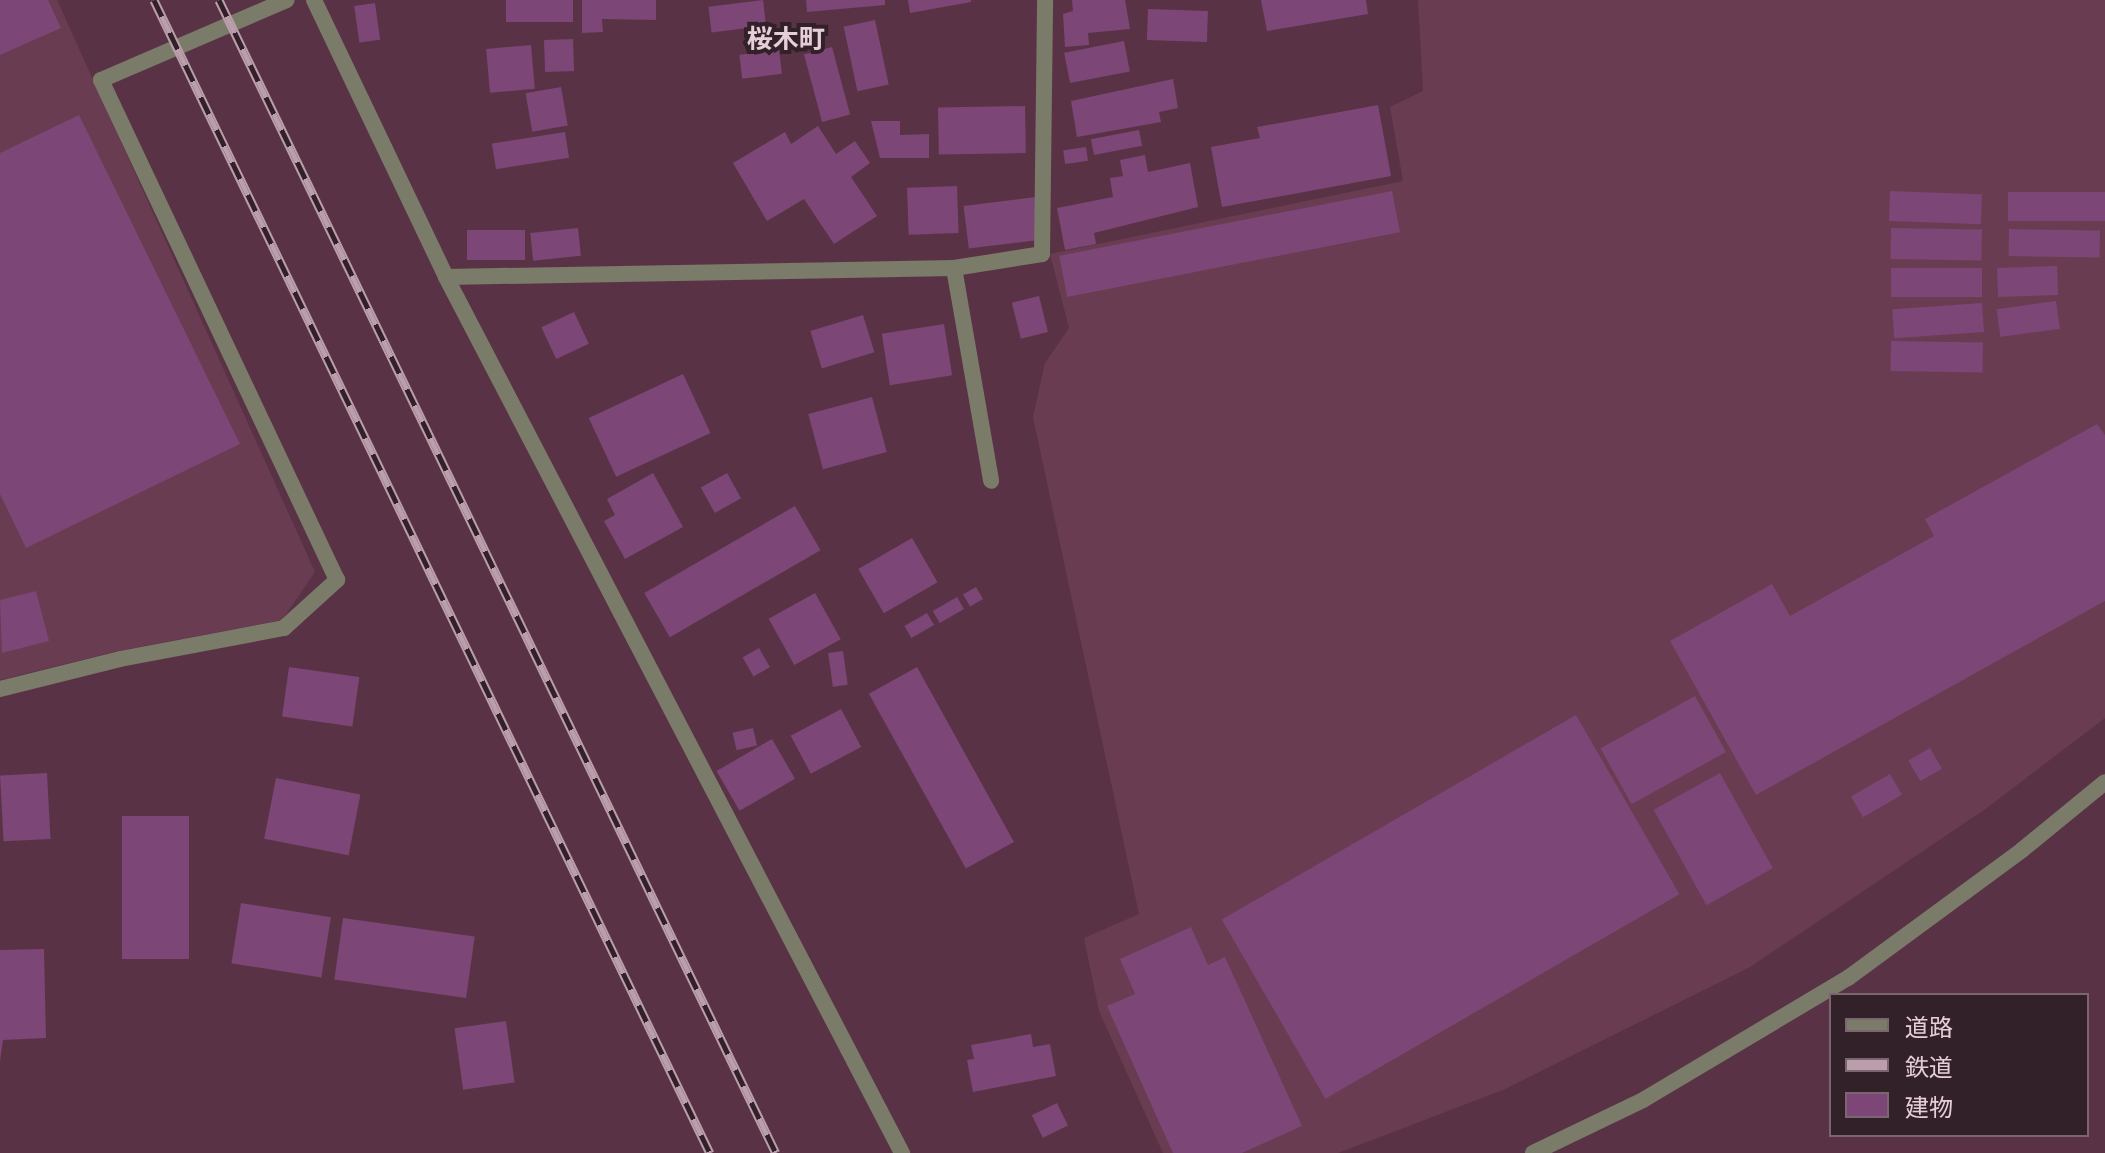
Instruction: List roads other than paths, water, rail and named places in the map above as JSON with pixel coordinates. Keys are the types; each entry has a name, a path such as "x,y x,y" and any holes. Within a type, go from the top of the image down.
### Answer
{"street":[{"path":"0,689 120,659 284,628 337,580 101,80 287,0"},
{"path":"314,0 446,277 902,1153"},
{"path":"446,277 954,268 1042,254 1045,0"},
{"path":"954,268 991,481"},
{"path":"1533,1153 1643,1100 1848,978 2022,850 2105,782"}],"railway":[{"path":"154,0 710,1153"},
{"path":"219,0 776,1153"}],"district":[{"name":"桜木町","path":"786,39"}]}
